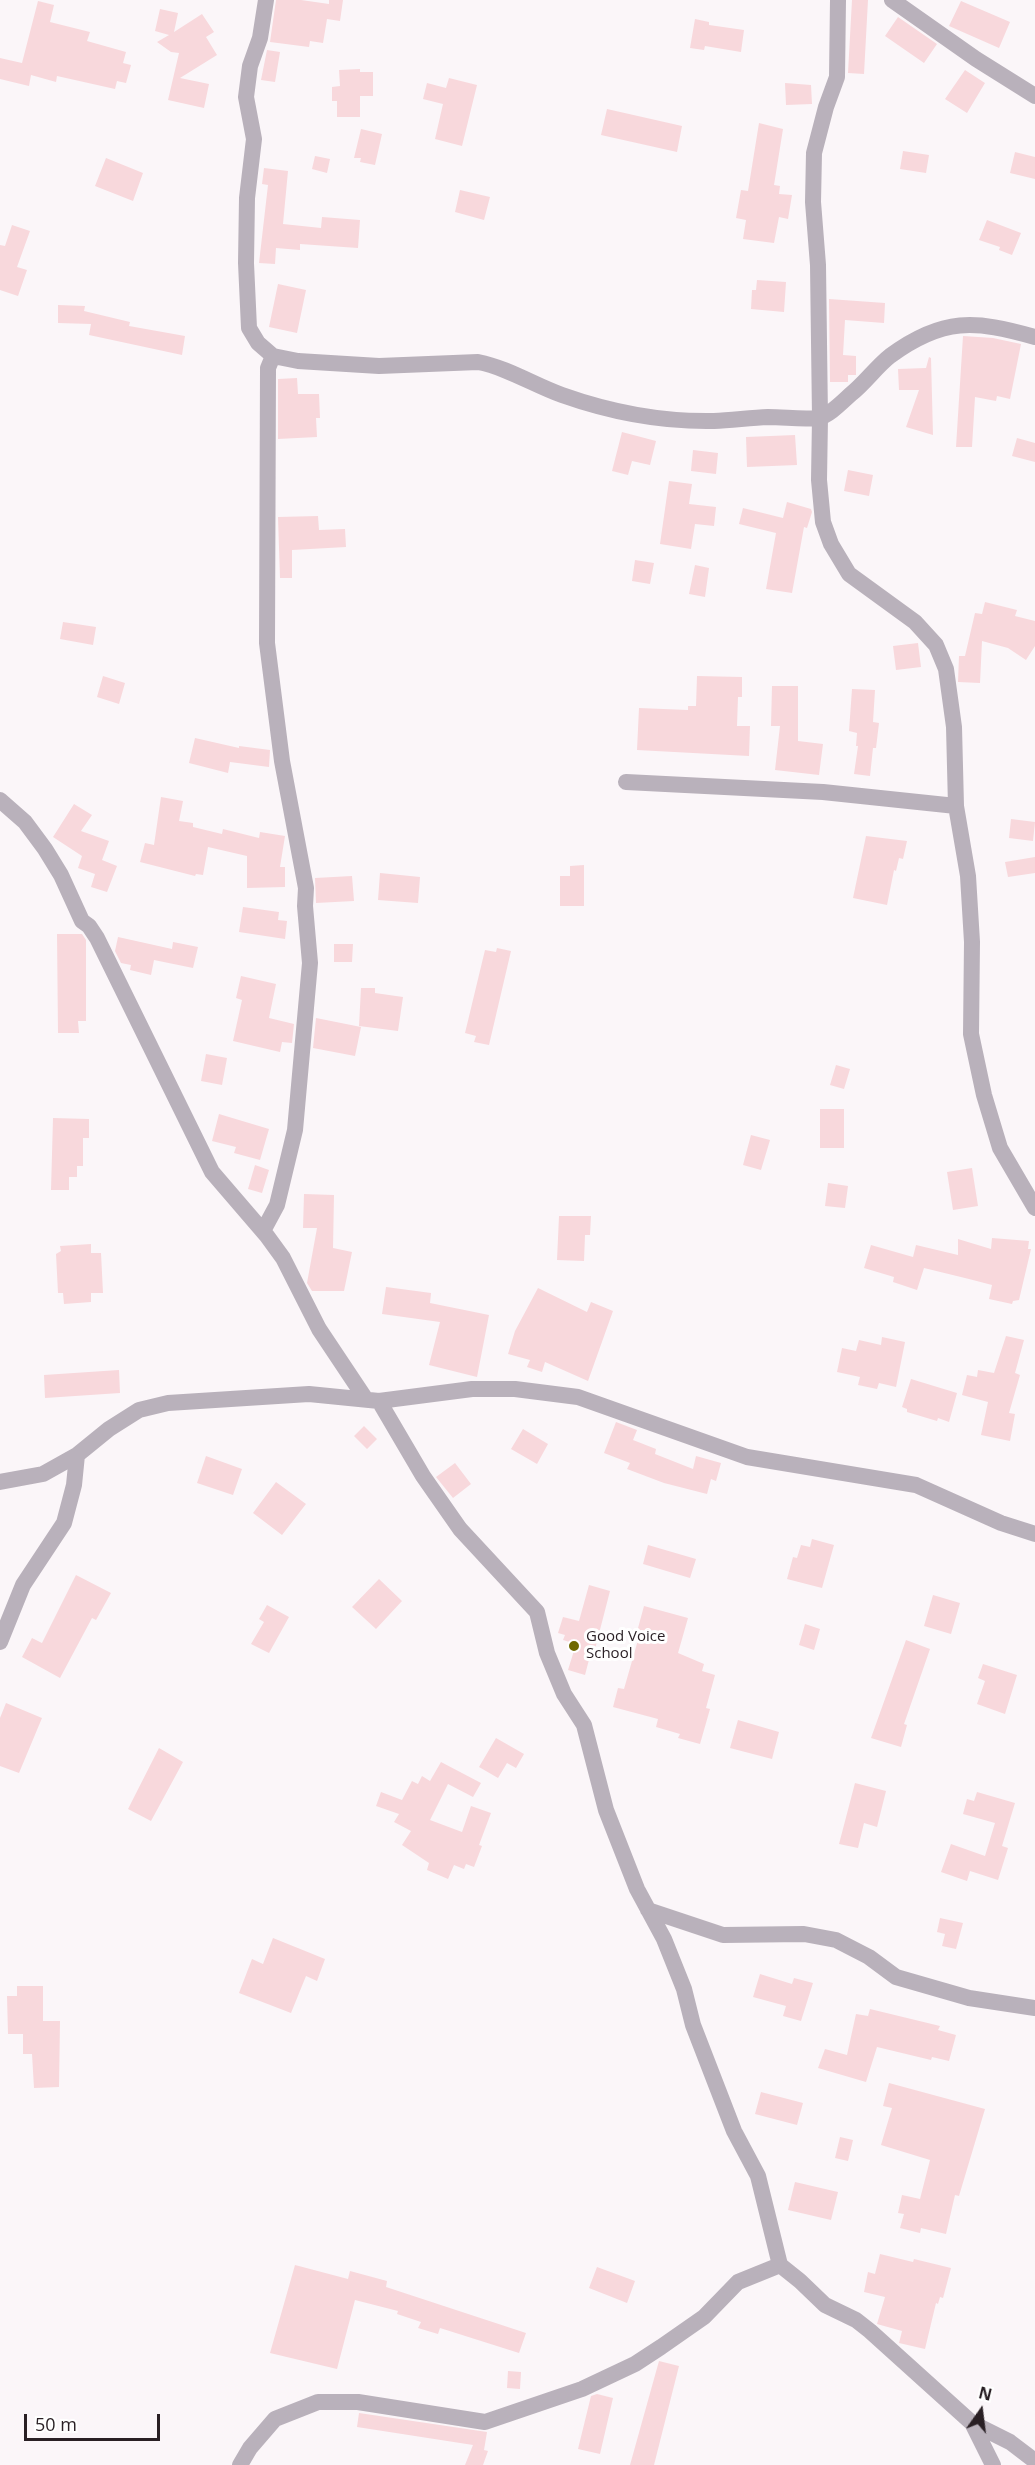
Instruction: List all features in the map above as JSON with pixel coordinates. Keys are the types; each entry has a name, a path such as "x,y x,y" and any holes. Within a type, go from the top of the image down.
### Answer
{"street":[{"path":"266,0 260,38 250,66 246,97 254,139 247,198 246,263 249,328 258,343 273,356 326,364 379,366 478,362 493,365 572,398 600,407 659,418 713,421 770,417 820,418 864,383 889,357 924,335 954,326 976,323 1035,337"},
{"path":"838,0 837,77 826,107 814,153 813,202 818,265 819,480 823,522 831,544 849,574 915,622 936,645 946,669 954,728 956,806 968,876 971,931 971,1034 984,1095 1000,1148 1035,1208"},
{"path":"892,0 976,59 1035,96"},
{"path":"263,1231 278,1205 295,1130 310,963 305,906 306,888 282,761 267,643 268,368 273,356"},
{"path":"626,782 823,792 956,806"},
{"path":"0,800 25,822 61,875 82,921 89,926 97,938 212,1172 283,1258 319,1329 372,1399 460,1528 537,1612 547,1653 564,1694 584,1725 606,1810 637,1889 664,1939 684,1989 693,2025 734,2131 758,2176 780,2265 825,2305 856,2320 870,2331 972,2423 1003,2438 1035,2461"},
{"path":"0,1482 44,1474 77,1455 109,1429 139,1410 168,1403 309,1394 372,1399 472,1389 515,1389 578,1397 747,1457 916,1485 1001,1523 1035,1534"},
{"path":"0,1642 23,1585 64,1522 74,1485 77,1455"},
{"path":"648,1910 723,1935 804,1934 836,1940 869,1957 896,1977 969,1998 1035,2008"},
{"path":"240,2465 250,2448 275,2419 318,2402 358,2402 485,2422 582,2389 635,2364 661,2347 704,2317 738,2282 780,2265"},
{"path":"972,2423 993,2465"}],"building":[{"path":"276,0 301,0 329,4 329,0 343,0 340,21 327,19 323,43 310,41 309,47 270,42"},
{"path":"852,0 868,0 864,74 848,73"},
{"path":"38,1 54,5 50,22 90,32 87,41 126,52 123,63 131,65 126,83 117,81 115,89 57,76 56,82 31,75 29,86 0,79 0,58 22,63"},
{"path":"961,1 1010,22 999,48 949,26"},
{"path":"160,9 178,13 174,32 202,14 214,32 206,37 217,55 180,78 209,84 204,108 168,100 179,53 171,52 157,42 169,35 155,31"},
{"path":"898,17 937,44 924,63 885,36"},
{"path":"695,19 709,22 709,25 744,30 741,52 705,46 704,50 690,48"},
{"path":"267,50 280,52 275,82 261,80"},
{"path":"360,69 360,72 373,72 373,96 360,96 360,117 337,117 337,101 332,101 332,87 340,86 339,70"},
{"path":"965,70 985,83 967,113 945,99"},
{"path":"449,78 477,85 462,146 435,139 443,104 423,99 427,83 446,88"},
{"path":"785,83 811,85 812,104 786,105"},
{"path":"607,109 682,126 677,152 601,135"},
{"path":"759,123 783,129 774,185 780,186 779,194 792,195 788,219 779,217 774,243 743,239 746,220 736,218 741,190 748,191"},
{"path":"361,129 382,134 375,165 360,162 361,158 354,158"},
{"path":"903,151 929,155 926,173 900,169"},
{"path":"1015,152 1035,157 1035,179 1010,173"},
{"path":"315,156 330,159 327,173 312,169"},
{"path":"106,158 143,173 133,201 95,186"},
{"path":"264,168 288,171 283,224 321,228 322,217 360,220 358,248 300,244 300,250 276,248 275,264 259,263 268,185 262,184"},
{"path":"460,190 490,197 484,220 455,212"},
{"path":"987,220 1021,233 1012,255 999,250 1000,247 979,240"},
{"path":"12,225 30,231 17,267 27,270 18,296 0,290 0,245 5,246"},
{"path":"757,280 786,282 784,312 751,309 752,290 756,290"},
{"path":"278,284 306,290 297,333 269,327"},
{"path":"829,299 885,303 884,323 845,320 843,355 856,356 856,375 848,375 848,382 830,382"},
{"path":"58,305 85,306 84,311 130,322 129,326 185,336 182,355 89,335 91,324 58,323"},
{"path":"963,336 993,338 1021,344 1010,399 997,396 996,401 975,397 972,447 956,447"},
{"path":"929,357 931,358 933,435 906,427 919,390 899,390 898,369 926,368"},
{"path":"297,378 298,394 319,394 320,418 316,418 317,437 278,439 278,379"},
{"path":"622,432 656,441 650,465 632,461 628,475 612,471"},
{"path":"795,435 797,465 747,467 746,437"},
{"path":"1017,438 1035,443 1035,462 1012,456"},
{"path":"693,450 718,453 716,474 691,471"},
{"path":"848,470 873,475 869,496 844,491"},
{"path":"669,481 692,484 689,504 716,507 714,526 695,524 691,549 660,544"},
{"path":"787,502 811,509 812,512 807,528 804,527 792,593 766,589 776,533 739,524 743,508 783,518"},
{"path":"318,516 319,530 345,529 346,547 292,550 292,578 280,578 278,517"},
{"path":"635,560 654,563 650,584 632,581"},
{"path":"695,565 709,568 705,597 689,594"},
{"path":"985,602 1017,610 1015,616 1035,621 1035,646 1026,660 1008,648 982,641 980,683 958,682 959,656 965,656 975,613 982,614"},
{"path":"63,622 96,627 93,645 60,639"},
{"path":"918,643 921,667 896,670 893,646"},
{"path":"103,676 125,683 119,704 97,697"},
{"path":"697,676 742,677 742,697 738,697 737,726 750,726 749,756 637,750 639,708 688,710 688,706 696,706"},
{"path":"772,686 798,686 798,741 823,744 819,775 775,770 780,726 771,726"},
{"path":"852,689 875,690 873,722 879,723 870,776 854,774 858,746 856,746 857,733 849,731"},
{"path":"195,738 239,748 239,746 270,750 269,767 230,762 228,773 189,763"},
{"path":"161,797 183,801 179,821 193,823 193,827 222,834 223,829 259,838 260,832 285,836 280,867 285,867 285,887 247,888 247,856 208,847 203,875 196,874 195,876 140,862 145,843 154,845"},
{"path":"74,804 92,815 81,831 109,841 102,860 117,866 107,892 91,887 95,874 78,868 82,856 53,837"},
{"path":"1011,819 1035,822 1033,841 1009,838"},
{"path":"866,836 907,841 903,859 899,858 896,871 894,870 887,905 853,898"},
{"path":"1035,857 1035,873 1008,877 1005,862"},
{"path":"584,865 584,906 560,906 560,876 570,876 570,866"},
{"path":"380,873 420,877 418,903 378,900"},
{"path":"352,876 354,901 316,903 315,878"},
{"path":"243,907 279,912 278,920 287,921 285,939 239,932"},
{"path":"57,934 82,934 86,940 86,1021 78,1021 79,1033 58,1033"},
{"path":"118,937 172,949 173,942 198,947 193,968 154,960 151,975 130,970 131,965 121,963 115,951"},
{"path":"334,944 353,944 352,962 334,962"},
{"path":"497,948 511,951 489,1045 474,1042 476,1036 465,1033 485,950 496,952"},
{"path":"241,976 276,984 269,1018 294,1024 292,1043 282,1042 280,1052 233,1041 242,1000 236,998"},
{"path":"361,988 375,988 375,993 403,997 398,1031 359,1026"},
{"path":"316,1018 361,1027 355,1056 313,1048"},
{"path":"206,1054 227,1058 222,1085 201,1081"},
{"path":"836,1065 850,1069 844,1089 830,1085"},
{"path":"820,1109 844,1109 844,1148 820,1148"},
{"path":"219,1114 269,1129 260,1160 234,1153 236,1147 212,1141"},
{"path":"53,1118 89,1119 89,1138 83,1138 83,1166 77,1166 77,1177 69,1177 69,1190 51,1190"},
{"path":"751,1135 770,1140 761,1170 743,1165"},
{"path":"255,1165 269,1170 262,1193 248,1189"},
{"path":"972,1168 978,1206 953,1210 947,1172"},
{"path":"828,1183 848,1186 845,1208 825,1206"},
{"path":"304,1194 334,1195 333,1248 352,1252 344,1291 312,1291 307,1283 317,1228 303,1228"},
{"path":"559,1216 591,1216 590,1235 585,1235 584,1261 557,1260"},
{"path":"992,1238 1029,1241 1028,1249 1031,1249 1019,1300 1013,1301 1012,1304 989,1299 992,1285 924,1268 917,1290 893,1282 894,1277 864,1268 871,1245 913,1257 916,1245 958,1255 958,1239 991,1249"},
{"path":"91,1244 91,1253 101,1253 103,1293 91,1293 91,1302 64,1304 63,1293 58,1293 56,1254 61,1251 60,1246"},
{"path":"386,1287 431,1293 430,1303 489,1315 477,1377 429,1365 440,1322 382,1314"},
{"path":"538,1288 587,1312 591,1302 613,1311 588,1381 545,1362 542,1372 527,1367 530,1360 508,1354 515,1331"},
{"path":"1006,1336 1024,1340 1015,1373 1020,1375 1009,1413 1015,1414 1010,1441 981,1435 988,1402 962,1395 967,1375 977,1377 978,1370 994,1373"},
{"path":"882,1337 905,1342 896,1387 879,1383 877,1389 858,1385 860,1377 837,1372 842,1348 856,1351 859,1340 881,1345"},
{"path":"119,1370 120,1393 45,1398 44,1375"},
{"path":"911,1379 957,1393 949,1422 938,1418 937,1421 907,1412 907,1409 902,1407"},
{"path":"616,1422 637,1430 633,1440 656,1449 655,1454 693,1469 696,1456 721,1463 716,1481 711,1479 707,1494 664,1483 627,1469 630,1463 604,1453"},
{"path":"364,1426 377,1439 367,1449 354,1436"},
{"path":"523,1429 548,1444 537,1464 511,1449"},
{"path":"206,1456 242,1469 233,1495 197,1483"},
{"path":"455,1463 471,1484 453,1498 436,1477"},
{"path":"276,1482 306,1504 282,1535 253,1513"},
{"path":"812,1539 834,1545 822,1588 787,1579 793,1557 797,1558 801,1545 810,1547"},
{"path":"648,1545 696,1559 690,1578 643,1564"},
{"path":"76,1575 111,1593 96,1620 92,1618 60,1678 22,1657 32,1638 42,1643"},
{"path":"379,1579 402,1601 376,1629 352,1607"},
{"path":"589,1585 610,1591 594,1653 591,1652 585,1675 568,1670 576,1644 563,1640 565,1635 558,1633 563,1617 579,1621"},
{"path":"933,1595 960,1603 951,1634 924,1626"},
{"path":"267,1605 289,1617 269,1653 251,1644 264,1622 259,1619"},
{"path":"644,1606 688,1618 678,1653 704,1664 702,1671 715,1675 706,1708 710,1709 700,1744 678,1738 680,1734 656,1727 658,1719 613,1707 618,1688 624,1689 638,1640 635,1639"},
{"path":"805,1624 820,1629 814,1650 799,1645"},
{"path":"906,1640 930,1649 904,1724 907,1725 901,1747 871,1738"},
{"path":"983,1664 1017,1675 1005,1714 977,1704 985,1681 978,1678"},
{"path":"6,1703 42,1718 19,1773 0,1766 0,1718"},
{"path":"738,1720 779,1732 772,1759 730,1748"},
{"path":"496,1738 524,1754 516,1768 507,1763 498,1778 479,1767"},
{"path":"159,1748 183,1762 151,1821 128,1809"},
{"path":"441,1762 481,1783 473,1797 448,1784 430,1820 462,1832 471,1806 491,1813 479,1845 482,1846 474,1867 466,1864 464,1869 454,1865 448,1879 427,1870 429,1863 402,1845 411,1831 394,1822 399,1814 376,1806 381,1792 402,1800 412,1781 418,1784 422,1776 430,1781"},
{"path":"855,1783 886,1791 877,1827 864,1823 858,1848 839,1844"},
{"path":"977,1792 1015,1803 1002,1846 1008,1848 998,1880 970,1871 967,1881 941,1872 951,1844 985,1856 995,1823 963,1814 967,1799 974,1801"},
{"path":"940,1918 963,1923 956,1949 942,1946 945,1934 937,1932"},
{"path":"273,1938 325,1959 317,1981 306,1976 291,2013 239,1993 252,1959 263,1964"},
{"path":"760,1974 792,1984 794,1978 813,1983 801,2021 783,2016 786,2006 753,1997"},
{"path":"17,1986 43,1986 43,2021 60,2021 59,2087 34,2088 32,2054 23,2054 23,2034 8,2034 7,1996 17,1996"},
{"path":"870,2009 940,2026 938,2030 956,2035 949,2061 932,2057 931,2060 877,2047 866,2082 818,2068 825,2049 847,2055 856,2014 868,2016"},
{"path":"889,2083 985,2109 959,2196 955,2195 946,2234 921,2228 920,2233 900,2228 904,2214 898,2213 902,2195 920,2199 930,2160 881,2145 892,2108 883,2106"},
{"path":"761,2092 803,2103 797,2125 755,2114"},
{"path":"840,2137 853,2140 848,2161 835,2158"},
{"path":"795,2182 838,2192 831,2220 788,2210"},
{"path":"880,2254 951,2268 943,2298 940,2297 938,2304 936,2303 925,2349 899,2343 902,2331 877,2324 885,2297 864,2292 868,2272 875,2274"},
{"path":"295,2265 348,2279 350,2271 387,2281 386,2287 526,2333 519,2353 440,2328 438,2334 418,2328 421,2322 397,2314 398,2311 355,2300 337,2369 270,2353"},
{"path":"597,2267 635,2281 627,2303 589,2288"},
{"path":"659,2361 679,2366 654,2465 630,2465"},
{"path":"508,2371 521,2372 520,2389 507,2388"},
{"path":"597,2394 613,2398 600,2454 578,2449 591,2396"},
{"path":"359,2413 487,2432 484,2450 488,2451 483,2465 465,2465 473,2445 357,2427"}],"place":[{"name":"Good Voice School","path":"574,1646"}]}
